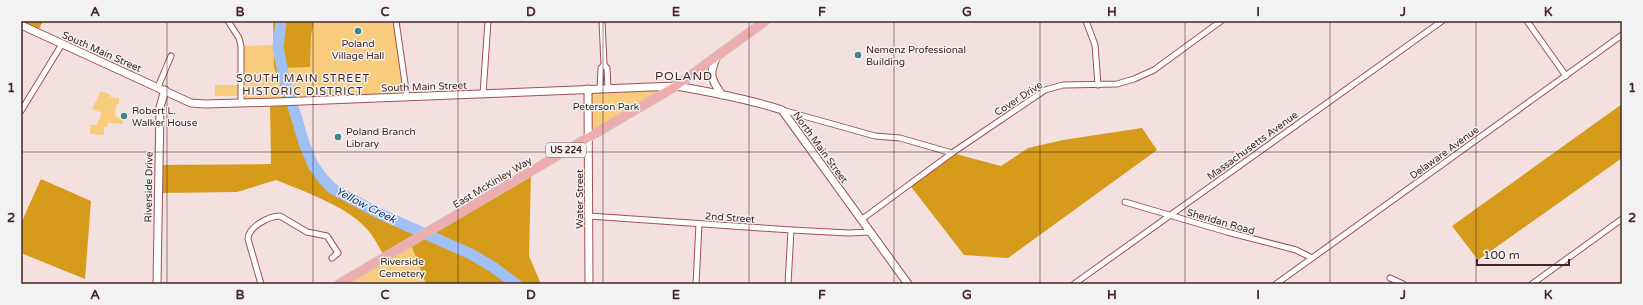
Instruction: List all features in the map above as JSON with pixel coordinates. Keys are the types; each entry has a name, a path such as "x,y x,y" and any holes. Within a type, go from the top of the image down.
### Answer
{"main road":[{"name":"US 224","path":"676,86 765,21"},
{"name":"South Main Street","path":"21,25 191,102 205,104 318,101 676,86"},
{"path":"717,56 712,67 712,78 722,95"},
{"name":"North Main Street","path":"676,86 722,95 782,110 908,284"},
{"name":"East McKinley Way","path":"339,284 676,86"},
{"name":"Riverside Drive","path":"157,284 160,107 162,89"},
{"name":"Water Street","path":"588,89 589,284"}],"street":[{"path":"228,21 239,38 241,46 241,103"},
{"path":"396,21 407,97"},
{"path":"482,94 488,21"},
{"path":"602,21 604,65 607,68 604,89"},
{"path":"1086,21 1095,45 1098,85"},
{"name":"Cover Drive","path":"861,220 952,153 1045,90 1063,85 1098,85 1125,82 1147,74 1221,21"},
{"name":"Massachusetts Avenue","path":"1074,284 1442,21"},
{"path":"1527,21 1566,76"},
{"name":"Delaware Avenue","path":"1276,284 1622,35"},
{"path":"21,112 62,44"},
{"path":"162,89 171,56"},
{"path":"782,110 875,136 900,138 952,153"},
{"name":"Sheridan Road","path":"1125,202 1227,232 1296,250 1312,258"},
{"path":"261,284 248,235 253,228 272,218 280,216 307,232 327,236 338,253 332,258"},
{"name":"2nd Street","path":"589,216 791,230 849,233 870,232"},
{"path":"1532,284 1622,219"},
{"path":"696,284 699,224"},
{"path":"788,284 791,230"},
{"path":"1390,278 1403,284"}],"green space":[{"path":"314,21 396,21 407,97 292,102 282,67 310,67 311,36"},
{"path":"273,45 274,67 280,84 282,102 241,103 241,96 215,96 215,85 241,85 241,46"},
{"name":"Peterson Park","path":"676,86 588,137 588,89"},
{"path":"101,91 111,95 110,97 119,98 119,104 116,105 115,115 123,118 123,124 108,123 107,127 104,127 104,135 90,134 90,125 96,125 102,113 92,109"},
{"name":"Riverside Cemetery","path":"410,242 426,284 339,284"}],"shaded area":[{"path":"21,21 43,21 37,33 21,25"},
{"path":"273,21 314,21 311,36 310,67 282,68 304,143 313,165 323,179 333,189 424,233 531,171 529,256 541,284 426,284 410,242 385,257 369,231 357,220 324,200 276,180 237,192 158,193 158,165 271,164 270,103 282,102 280,84 274,67"},
{"path":"1622,104 1622,158 1478,260 1452,226"},
{"path":"1142,128 1157,150 1008,258 964,255 909,184 952,153 1001,166 1028,148 1063,140"},
{"path":"41,179 91,201 85,279 21,253 21,223"}],"waterway":[{"name":"Yellow Creek","path":"281,21 278,47 283,73 304,143 313,165 323,179 333,189 378,213 471,254 493,267 516,284"}],"place":[{"name":"Poland Village Hall","path":"358,31"},
{"name":"Nemenz Professional Building","path":"858,55"},
{"name":"Robert L. Walker House","path":"124,116"},
{"name":"Poland Branch Library","path":"338,137"}],"district":[{"name":"POLAND","path":"684,76"},
{"name":"SOUTH MAIN STREET HISTORIC DISTRICT","path":"303,84"}]}
